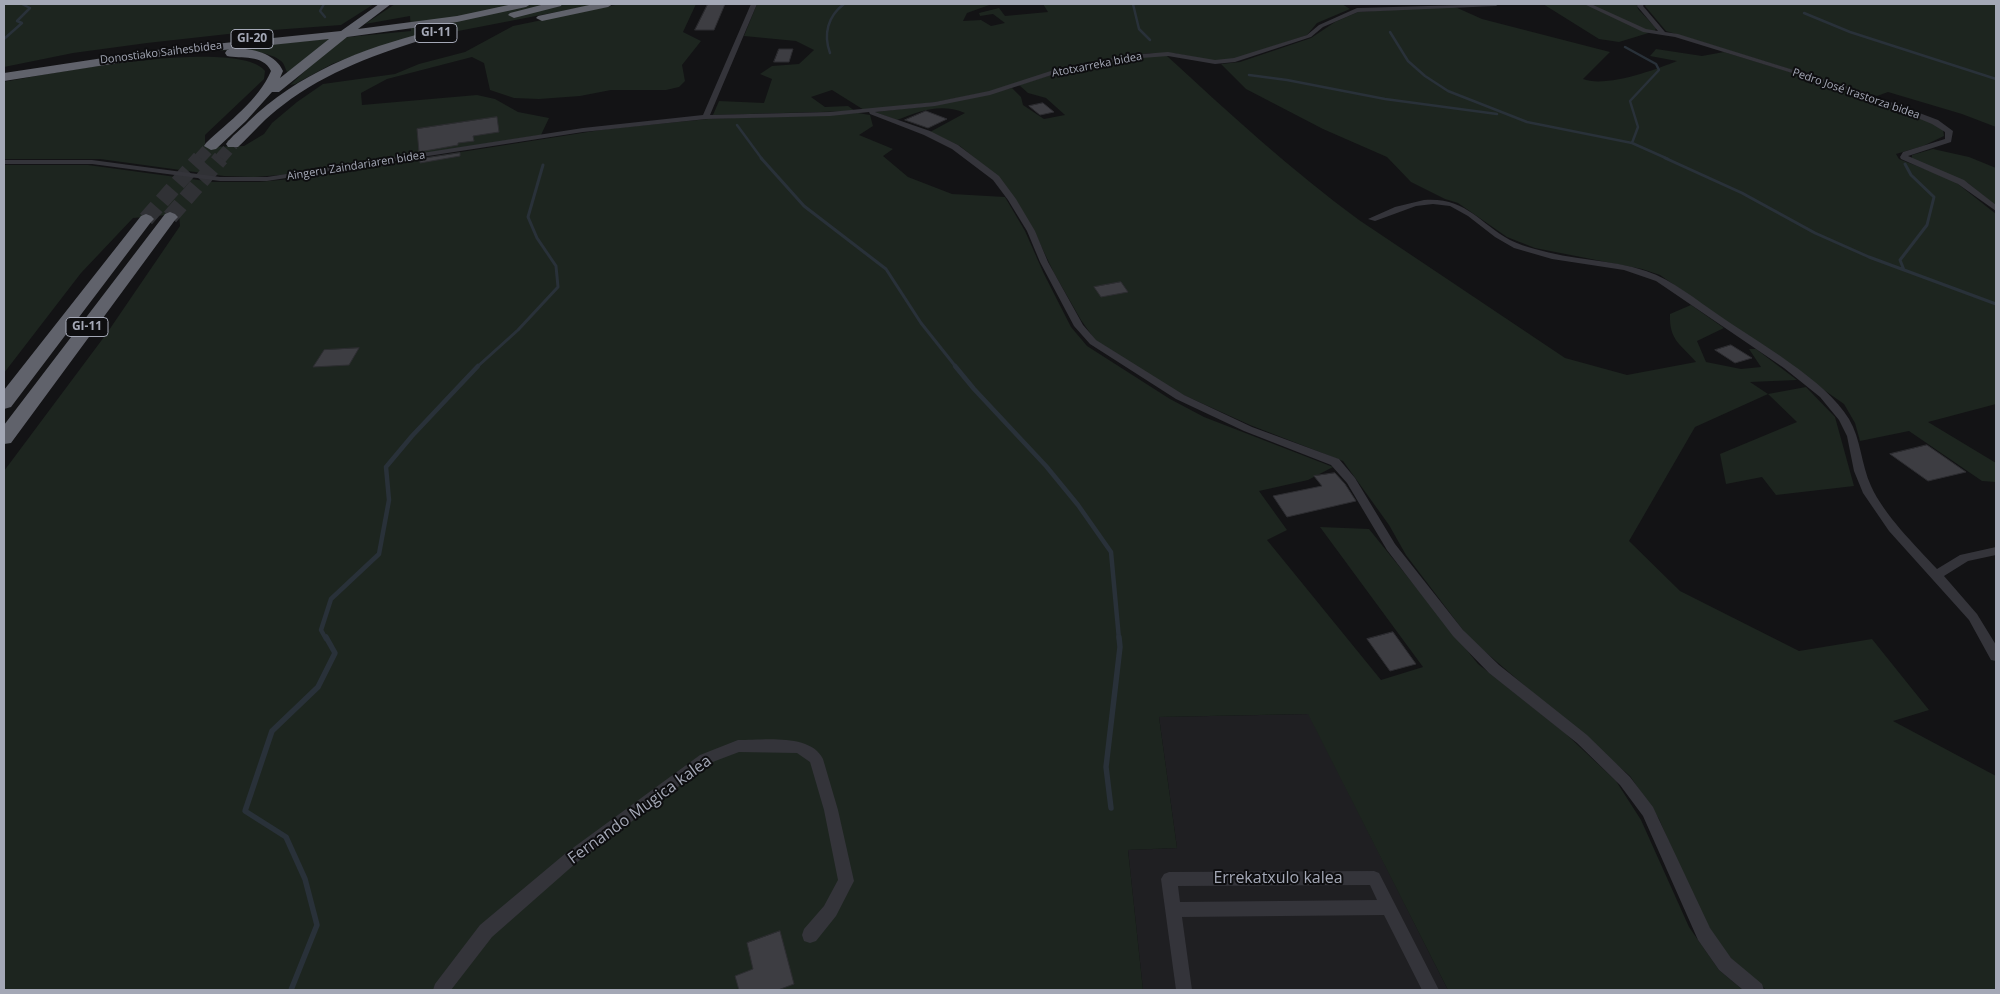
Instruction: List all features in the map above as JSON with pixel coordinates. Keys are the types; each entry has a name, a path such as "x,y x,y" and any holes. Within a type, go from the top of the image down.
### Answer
{"highway":[{"path":"211,146 241,118 334,41 386,4"},
{"name":"Donostiako Saihesbidea","path":"4,73 130,52 403,24 508,4"},
{"name":"Donostiako Saihesbidea","path":"4,77 156,53 405,28 484,15 526,4"},
{"name":"GI-11","path":"233,144 276,103 299,87 368,54 440,32 557,4"},
{"path":"504,24 608,4"},
{"path":"268,37 407,20 449,8"},
{"path":"319,76 381,53 444,36"},
{"path":"52,69 204,54 238,53 267,60 276,67 276,76 272,84 241,118"},
{"name":"GI-11","path":"4,438 170,217"},
{"name":"GI-11","path":"4,402 146,219"}],"street":[{"path":"706,117 754,4"},
{"name":"Atotxarreka bidea","path":"724,117 869,112 935,104 990,93 1060,70 1129,56 1168,54 1215,62 1234,60 1309,36 1321,26 1357,10 1496,4"},
{"path":"1587,4 1636,28 1645,31 1662,32"},
{"path":"1641,4 1640,6 1662,32"},
{"name":"Pedro José Irastorza bidea","path":"1662,32 1859,92 1935,122 1948,132 1948,140 1906,154 1904,157 1961,182 1996,209"},
{"name":"Atotxarreka bidea","path":"869,112 927,132 955,147 996,178 1012,199 1031,231 1044,262 1079,326 1093,342 1180,397 1248,429 1335,462 1351,482 1391,547 1458,633 1494,669 1582,739 1625,781 1648,812 1704,934 1725,964 1756,990"},
{"name":"Aingeru Zaindariaren bidea","path":"4,162 92,162 220,179 267,179 583,130 706,117 724,117"},
{"path":"1372,219 1420,203 1449,203 1460,208 1515,246 1540,253 1636,270 1667,284 1787,366 1824,395 1844,418 1852,436 1859,471 1867,490 1893,528 1973,617 1996,656"},
{"path":"1936,576 1951,563 1975,553 1996,551"},
{"name":"Fernando Mugica kalea","path":"441,990 486,931 571,858 705,759 738,746 800,747 816,759 846,881 830,911 810,935"},
{"name":"Errekatxulo kalea","path":"1184,990 1169,879 1374,878 1431,990"},
{"path":"1173,910 1389,907"}],"shaded area":[{"path":"4,4 374,4 341,25 246,32 147,43 73,53 4,67"},
{"path":"395,4 598,4 453,32 438,29 369,50 332,64 290,85 306,70 287,72 281,61 265,54 243,51 202,51 411,31 410,16 365,24"},
{"path":"620,4 696,4 683,32 701,41 682,65 685,81 679,87 666,90 611,90 580,96 539,99 514,98 490,90 484,63 472,57 387,79 361,93 362,105 477,95 495,99 518,112 549,118 541,135 294,174 254,177 224,176 100,159 4,159 4,82 99,66 182,57 219,57 248,61 265,71 264,79 205,135 205,147 244,146 264,134 272,123 323,84 395,74 419,64 465,52 513,26"},
{"path":"757,4 992,4 967,13 963,21 981,20 991,26 1005,23 993,14 980,16 979,13 999,8 1005,16 1048,12 1043,4 1342,4 1350,9 1317,23 1307,35 1235,59 1215,61 1173,53 1150,53 1055,71 988,92 936,102 864,110 832,90 811,97 825,107 848,106 855,111 713,115 719,101 764,103 772,79 760,74 772,66 799,64 814,50 796,41 744,36"},
{"path":"1543,4 1637,4 1638,9 1656,28 1655,31 1619,42 1599,39"},
{"path":"1646,4 1996,4 1996,127 1962,114 1888,92 1877,96 1666,31 1645,6"},
{"path":"1453,6 1482,19 1610,52 1583,79 1592,81 1617,80 1677,61 1650,56 1656,49 1702,56 1724,52 1856,92 1931,121 1943,129 1944,136 1923,146 1896,154 1899,159 1953,180 1996,214 1996,404 1928,422 1996,463 1996,482 1982,481 1909,431 1860,441 1855,423 1844,404 1660,275 1642,269 1535,248 1507,237 1458,203 1445,199 1411,182 1387,157 1323,129 1246,89 1221,64 1240,62 1311,38 1335,22 1358,12"},
{"path":"1152,56 1167,56 1285,161 1359,220 1565,358 1627,375 1696,362 1677,341 1670,323 1670,314 1691,305 1724,328 1697,341 1706,362 1741,369 1761,367 1749,349 1756,349 1797,380 1750,382 1768,394 1695,427 1629,541 1680,591 1799,651 1872,639 1929,710 1893,721 1996,776 1996,990 1765,989 1723,951 1696,905 1659,819 1630,776 1469,638 1406,555 1389,525 1343,461 1250,425 1177,392 1095,340 1081,320 1054,273 1034,231 999,178 960,146 930,132 965,113 939,108 922,111 897,120 875,112 937,105 1012,88 1021,97 1023,105 1044,119 1065,115 1046,98 1028,93 1019,85 1085,67"},
{"path":"858,113 870,115 873,126 859,135 893,149 883,156 908,177 952,194 1005,197 1025,231 1071,327 1087,346 1170,399 1204,417 1333,467 1308,480 1259,491 1287,530 1267,540 1381,680 1423,667 1320,527 1369,529 1478,664 1565,733 1616,781 1641,820 1689,927 1719,970 1743,990 1448,990 1308,714 1159,717 1177,848 1128,850 1143,990 4,990 4,471 107,333 180,226 179,214 133,218 81,273 4,373 4,165 88,165 213,182 259,182 290,179 607,129 708,119"},
{"path":"1933,149 1969,157 1996,168 1996,206 1968,183 1912,159 1912,155"},
{"path":"1806,387 1835,417 1854,486 1776,495 1762,477 1726,484 1720,454 1797,422 1768,394"},
{"path":"1309,714 1448,990 1143,990 1128,850 1177,848 1159,717"}],"building":[{"path":"708,4 725,4 714,30 695,30"},
{"path":"779,49 793,49 789,62 774,62"},
{"path":"1043,103 1054,112 1040,115 1029,106"},
{"path":"926,111 947,119 928,128 905,120"},
{"path":"497,117 499,132 473,136 474,141 458,143 458,145 419,152 417,129"},
{"path":"460,153 460,156 420,163 420,159"},
{"path":"1121,282 1128,292 1101,297 1094,287"},
{"path":"1731,345 1752,358 1735,363 1715,350"},
{"path":"359,348 349,365 313,367 324,350"},
{"path":"1927,445 1966,472 1928,481 1890,454"},
{"path":"1335,473 1356,501 1287,517 1273,496 1322,486 1314,476"},
{"path":"1393,632 1416,664 1390,671 1367,639"},
{"path":"780,931 794,984 778,990 739,990 735,976 753,969 747,943"}],"waterway":[{"path":"4,39 22,23 17,21 30,8 22,4"},
{"path":"324,4 320,11 325,17"},
{"path":"830,53 827,39 828,26 834,14 844,4"},
{"path":"1133,4 1139,29 1150,40"},
{"path":"1804,13 1850,32 1996,79"},
{"path":"1390,32 1408,61 1425,76 1448,91 1527,122 1632,143"},
{"path":"1625,47 1656,64 1659,70 1630,101 1638,127 1632,143"},
{"path":"1249,75 1287,80 1385,99 1497,114"},
{"path":"737,125 762,159"},
{"path":"1632,143 1668,159"},
{"path":"761,158 804,206 886,269 921,323 956,367"},
{"path":"1665,158 1742,193 1815,233 1904,270"},
{"path":"1904,270 1900,260 1927,225 1934,197 1911,175 1905,164"},
{"path":"477,367 518,330 558,287 556,266 537,238 528,217 543,165"},
{"path":"1904,270 1996,304"},
{"path":"955,366 1046,466 1078,505 1111,552 1119,639"},
{"path":"326,639 321,630 331,599 379,554 389,500 386,467 412,436 477,367"},
{"path":"291,990 317,925 305,879 286,837 245,811 272,731 318,687 335,653 326,637"},
{"path":"1111,808 1106,767 1120,647 1119,637"}],"tunnel":[{"path":"220,159 233,144"},
{"path":"199,159 211,146"},
{"path":"146,219 200,158"},
{"path":"170,217 221,158"}]}
